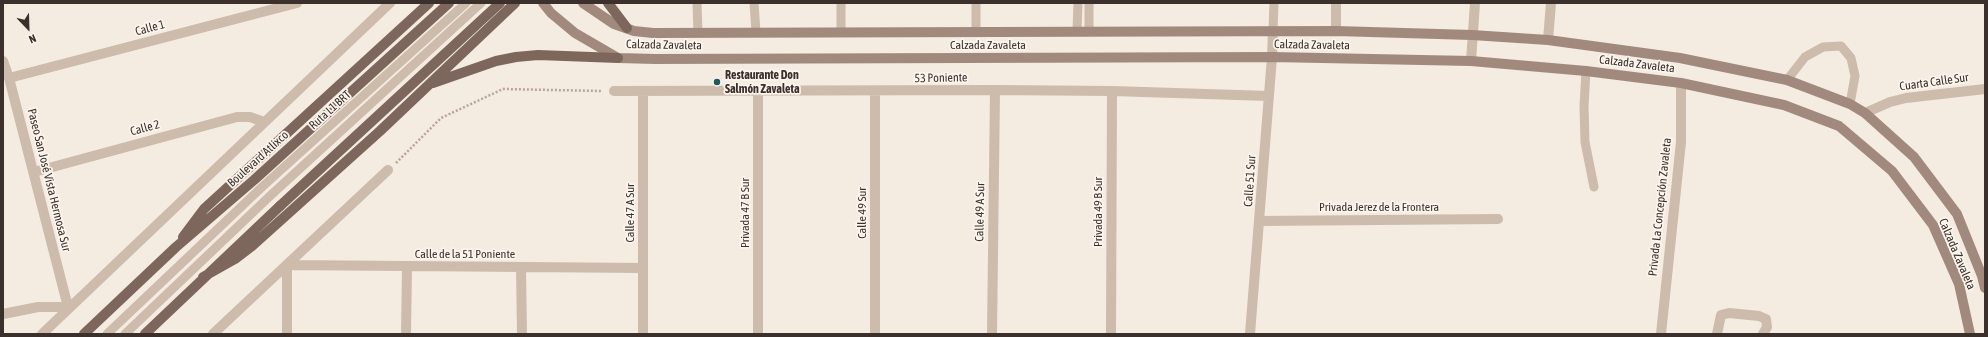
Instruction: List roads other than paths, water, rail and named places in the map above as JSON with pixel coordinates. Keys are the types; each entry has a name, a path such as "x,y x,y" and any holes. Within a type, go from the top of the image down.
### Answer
{"main road":[{"path":"176,247 204,209 429,3"},
{"name":"Boulevard Atlixco","path":"84,334 176,247 254,180 449,3"},
{"path":"489,3 497,20"},
{"path":"145,334 203,277 500,3"},
{"path":"203,277 235,260 252,246 430,84 515,3"},
{"name":"Calzada Zavaleta","path":"543,3 551,13 575,33 618,58 1272,57 1471,61 1586,71 1681,83 1784,105 1839,126 1892,171 1933,225 1959,284 1970,334"},
{"name":"Calzada Zavaleta","path":"583,3 604,18 627,28 644,32 1336,31 1472,35 1548,40 1680,58 1787,80 1850,104 1865,114 1914,157 1957,214 1982,276 1985,288"},
{"path":"608,3 627,28"},
{"path":"430,84 496,61 516,57 538,55 618,58"}],"street":[{"name":"Calle 1","path":"9,78 297,3"},
{"path":"42,334 68,307 390,3"},
{"path":"1336,3 1336,31"},
{"path":"1471,61 1475,3"},
{"path":"1548,40 1551,3"},
{"name":"Calle 51 Sur","path":"1250,334 1260,221 1273,30"},
{"name":"Paseo San José Vista Hermosa Sur","path":"3,60 34,172 68,307"},
{"name":"Privada La Concepción Zavaleta","path":"1661,334 1681,142 1681,83"},
{"name":"Cuarta Calle Sur","path":"1865,114 1890,102 1906,98 1985,89"},
{"name":"53 Poniente","path":"614,91 875,92 995,90 1112,91 1269,96"},
{"name":"Calle 49 A Sur","path":"992,334 995,90"},
{"name":"Privada 49 B Sur","path":"1111,334 1112,91"},
{"name":"Calle 47 A Sur","path":"643,334 644,92"},
{"name":"Privada 47 B Sur","path":"758,92 758,334"},
{"name":"Calle 49 Sur","path":"875,92 875,334"},
{"name":"Calle 2","path":"34,172 222,120 243,117 264,122"},
{"path":"213,334 388,170"},
{"name":"Privada Jerez de la Frontera","path":"1260,221 1498,219"},
{"path":"287,265 287,334"},
{"name":"Calle de la 51 Poniente","path":"287,265 643,268"},
{"path":"406,334 407,267"},
{"path":"521,267 522,334"},
{"path":"3,314 38,307 68,307"},
{"path":"1717,334 1721,315 1729,313 1759,316 1766,320 1767,327 1763,334"}],"lane":[{"name":"Ruta L1 BRT","path":"107,334 262,187 466,3"},
{"name":"Ruta L1 BRT","path":"125,334 271,195 482,3"},
{"path":"697,3 698,33"},
{"path":"754,3 756,32"},
{"path":"841,3 841,32"},
{"path":"976,3 976,32"},
{"path":"1077,31 1078,3"},
{"path":"1089,3 1089,31"},
{"path":"1273,30 1274,3"},
{"path":"1787,80 1805,56 1823,47 1841,46 1851,58 1855,76 1850,104"},
{"path":"1586,71 1584,106 1585,142 1594,187"}],"place":[{"name":"Restaurante Don Salmón Zavaleta","path":"717,82"}]}
